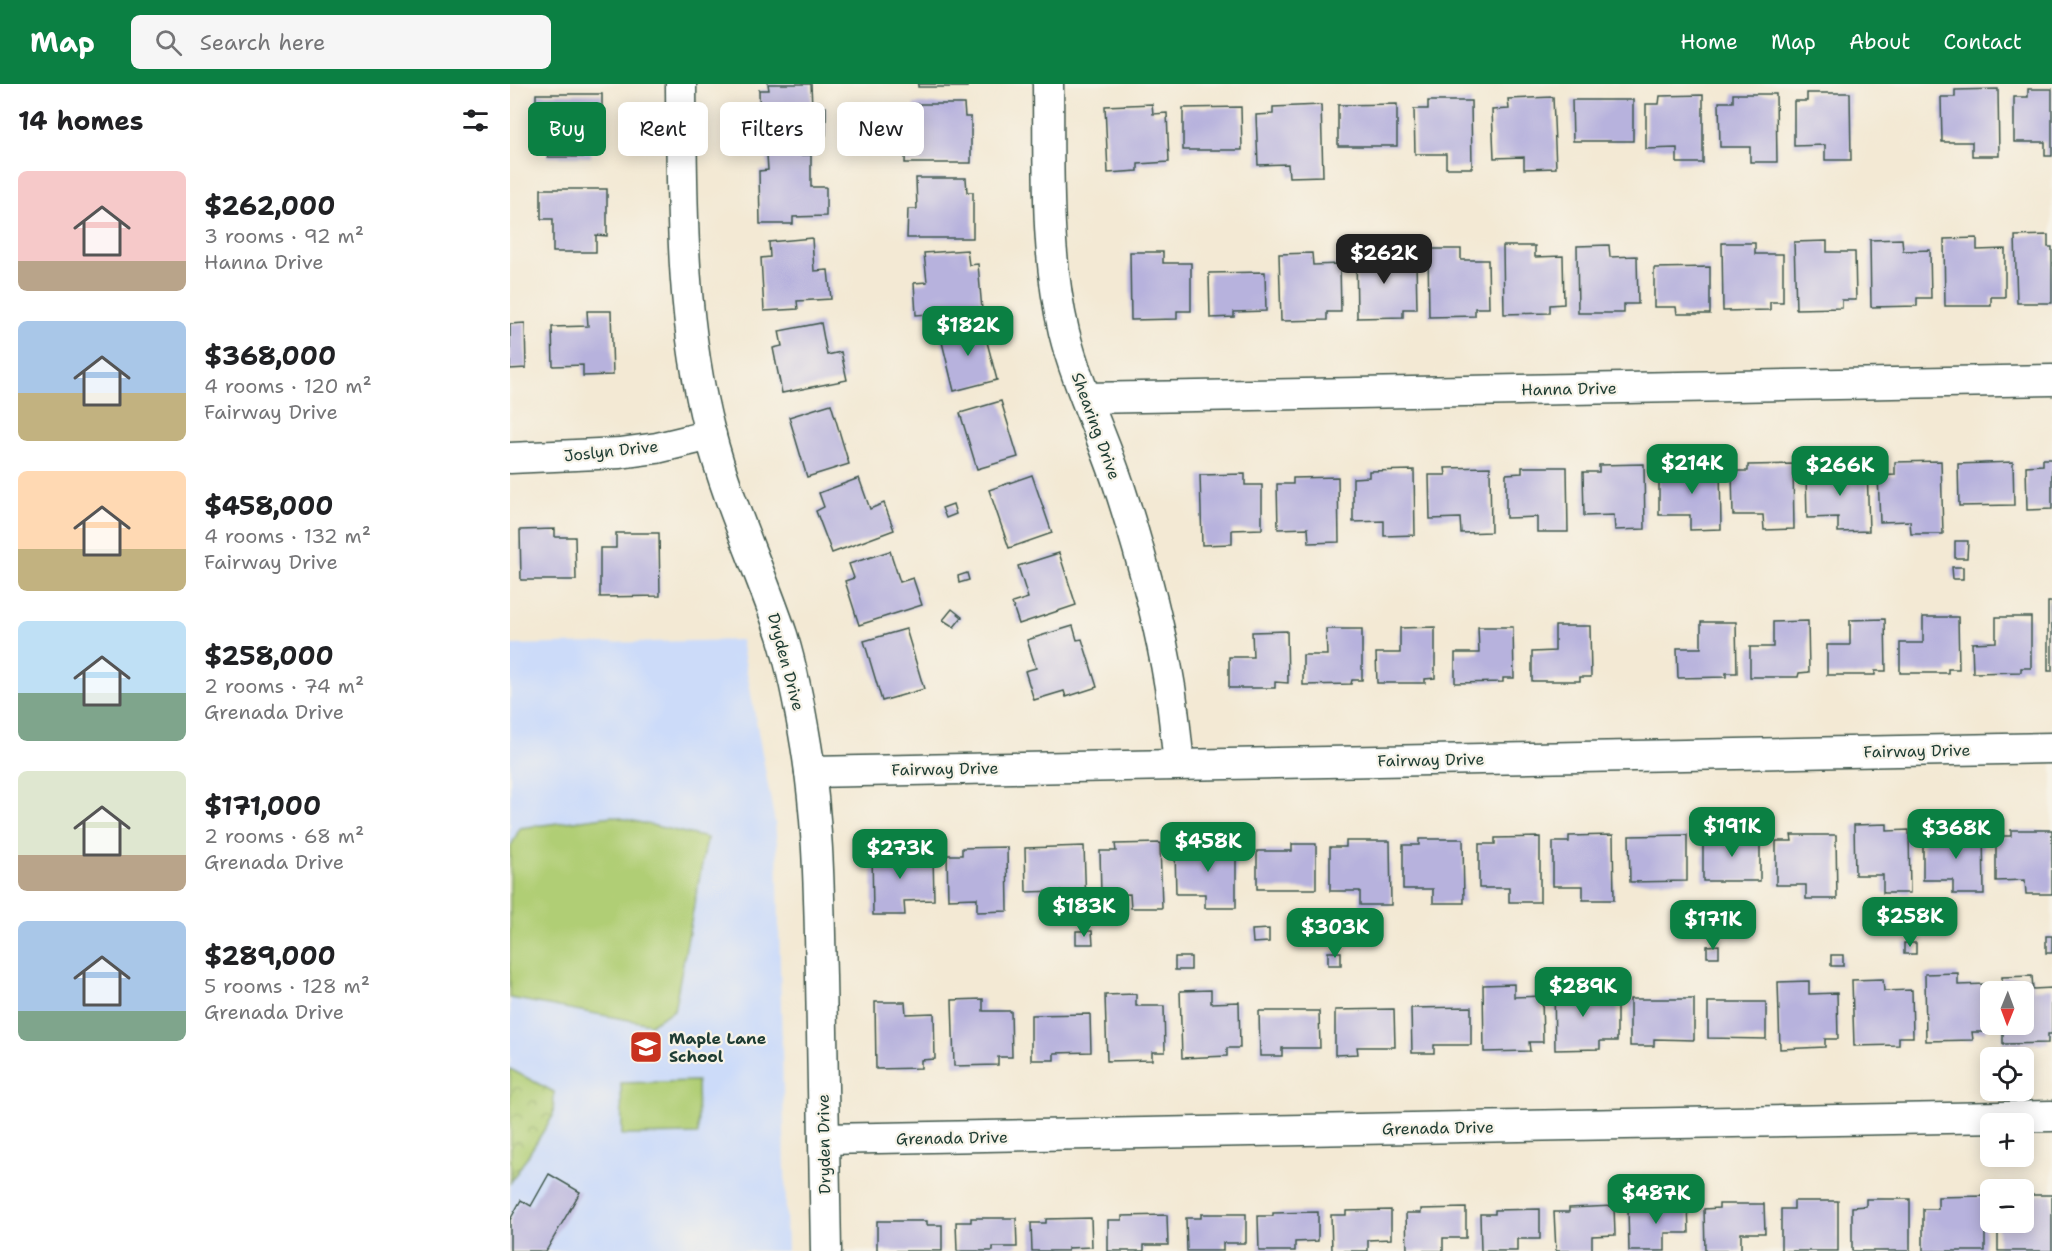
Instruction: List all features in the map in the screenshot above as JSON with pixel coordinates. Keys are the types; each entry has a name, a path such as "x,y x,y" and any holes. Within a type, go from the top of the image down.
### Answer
{"street":[{"name":"Dryden Drive","path":"681,84 685,281 690,330 711,435 741,530 783,639 795,686 810,772 818,858 826,1251"},
{"name":"Shearing Drive","path":"1048,84 1050,226 1053,265 1064,332 1119,486 1156,617 1170,688 1179,764"},
{"name":"Hanna Drive","path":"1086,398 2052,380"},
{"name":"Joslyn Drive","path":"510,458 620,453 711,435"},
{"name":"Fairway Drive","path":"810,772 2052,748"},
{"name":"Grenada Drive","path":"824,1139 2052,1116"}],"shaded area":[{"name":"Maple Lane School","path":"741,640 777,843 787,1251 510,1251 510,645"}],"green space":[{"path":"612,816 707,838 674,1010 651,1024 510,998 510,848 520,828"},
{"path":"510,1069 554,1092 553,1116 511,1182"},
{"path":"697,1081 698,1134 622,1135 621,1083"}],"building":[{"path":"768,84 811,84 812,102 759,102 759,90 769,90"},
{"path":"918,84 967,84 967,87 918,87"},
{"path":"1998,89 1999,156 1972,156 1972,142 1942,142 1941,97 1955,97 1955,90"},
{"path":"2028,89 2052,89 2052,156 2045,156 2045,142 2014,142 2014,97 2028,97"},
{"path":"1807,93 1850,93 1851,160 1825,160 1825,145 1794,146 1794,101 1807,101"},
{"path":"536,94 602,94 602,102 536,102"},
{"path":"1733,94 1776,94 1777,162 1750,162 1750,147 1720,147 1719,102 1733,102"},
{"path":"1703,95 1703,163 1677,163 1677,148 1646,149 1646,104 1659,104 1660,96"},
{"path":"1553,97 1556,168 1524,169 1524,157 1494,158 1492,110 1509,109 1508,99"},
{"path":"1572,100 1633,100 1633,141 1573,141"},
{"path":"1428,101 1471,101 1472,168 1446,168 1446,154 1415,154 1414,109 1428,109"},
{"path":"924,104 964,104 965,117 971,117 971,163 905,163 905,156 924,156"},
{"path":"1152,104 1153,114 1167,113 1169,162 1138,164 1138,171 1108,173 1105,106"},
{"path":"1397,104 1397,146 1338,146 1338,105"},
{"path":"1321,105 1323,176 1289,177 1288,164 1258,165 1256,115 1273,114 1273,107"},
{"path":"825,107 826,107 825,135"},
{"path":"1241,107 1242,150 1183,150 1183,108"},
{"path":"548,156 591,156 591,157"},
{"path":"767,156 811,156 811,187 826,187 826,216 793,217 793,224 760,224 759,171 768,170"},
{"path":"916,178 966,178 967,192 973,192 973,238 907,238 908,209 917,209"},
{"path":"541,189 607,189 607,236 596,235 596,252 553,252 553,219 541,219"},
{"path":"2048,235 2048,247 2052,247 2052,303 2017,303 2015,236"},
{"path":"812,238 814,271 828,270 831,299 797,301 798,309 764,311 761,258 770,257 769,242"},
{"path":"1977,238 1977,250 2005,249 2005,297 1991,297 1991,306 1945,306 1944,239"},
{"path":"1902,239 1903,251 1930,250 1931,298 1917,298 1917,306 1871,307 1870,240"},
{"path":"1827,241 1827,252 1855,252 1856,300 1842,300 1842,308 1796,309 1794,242"},
{"path":"1722,243 1755,243 1755,254 1783,254 1783,302 1770,302 1770,310 1723,311"},
{"path":"1609,245 1610,257 1637,256 1638,304 1624,304 1624,313 1578,313 1577,246"},
{"path":"1503,246 1535,246 1535,257 1563,256 1564,304 1550,305 1550,313 1504,314"},
{"path":"1428,249 1461,249 1461,260 1488,260 1489,308 1475,308 1475,316 1429,317"},
{"path":"967,250 969,265 978,264 982,310 916,315 914,283 927,282 924,253"},
{"path":"1389,250 1389,261 1416,261 1417,309 1403,309 1403,317 1357,318 1356,251"},
{"path":"1130,252 1163,252 1163,263 1191,263 1191,311 1177,311 1177,319 1131,320"},
{"path":"1312,253 1313,265 1340,264 1341,312 1327,312 1327,320 1281,321 1279,254"},
{"path":"1710,267 1710,314 1677,314 1676,307 1654,307 1654,268"},
{"path":"1265,272 1266,311 1234,312 1234,317 1210,318 1209,273"},
{"path":"587,311 611,311 613,375 583,376 583,365 553,366 552,327 588,326"},
{"path":"525,323 526,368 510,369 510,324"},
{"path":"821,323 827,355 841,352 847,380 782,393 773,348 782,346 779,331"},
{"path":"982,323 997,380 954,391 940,334"},
{"path":"1001,401 1018,457 977,469 960,413"},
{"path":"831,404 849,464 807,477 789,417"},
{"path":"2043,459 2052,459 2052,509 2027,510 2026,466 2043,465"},
{"path":"1941,461 1943,534 1911,534 1910,521 1880,522 1878,476 1895,475 1895,462"},
{"path":"2013,462 2014,505 1959,506 1958,464"},
{"path":"1644,464 1645,529 1615,530 1614,515 1584,516 1583,472 1599,472 1599,465"},
{"path":"1720,464 1721,529 1690,530 1690,515 1659,515 1659,471 1675,471 1675,465"},
{"path":"1793,464 1794,529 1764,530 1763,515 1733,515 1732,471 1748,471 1748,465"},
{"path":"1867,466 1869,531 1838,532 1838,517 1807,518 1806,474 1823,474 1823,467"},
{"path":"1490,467 1491,532 1461,533 1460,518 1430,519 1429,475 1446,475 1445,468"},
{"path":"1522,467 1567,467 1568,532 1537,532 1537,517 1506,518 1506,474 1522,473"},
{"path":"1414,470 1415,535 1384,536 1384,521 1353,522 1353,478 1369,477 1369,471"},
{"path":"1245,474 1245,485 1262,485 1262,529 1232,530 1232,544 1202,545 1200,475"},
{"path":"1032,475 1052,533 1009,548 989,490"},
{"path":"1338,477 1339,542 1309,543 1308,528 1278,529 1277,484 1293,484 1293,478"},
{"path":"859,478 870,509 884,503 894,530 832,553 816,511 824,507 819,493"},
{"path":"953,504 956,514 946,518 942,508"},
{"path":"555,529 555,537 575,537 576,580 521,580 520,530"},
{"path":"616,533 659,533 660,596 600,597 600,548 616,548"},
{"path":"1955,541 1968,541 1967,558 1955,558"},
{"path":"890,551 900,582 913,578 922,605 859,625 845,581 854,578 849,564"},
{"path":"1059,553 1076,605 1019,624 1012,603 1028,598 1018,566"},
{"path":"1952,567 1963,567 1963,579 1953,579"},
{"path":"967,573 969,580 959,583 958,576"},
{"path":"2048,602 2052,602 2052,671 2048,671"},
{"path":"952,609 962,617 954,627 943,620"},
{"path":"1923,617 1958,617 1959,669 1948,669 1948,673 1900,673 1900,643 1923,643"},
{"path":"1996,617 2031,617 2031,668 2021,668 2021,672 1973,673 1972,643 1996,642"},
{"path":"1885,619 1886,671 1875,671 1875,675 1827,675 1827,645 1850,645 1850,620"},
{"path":"1808,621 1809,672 1799,673 1798,677 1750,677 1750,647 1773,647 1773,622"},
{"path":"1701,622 1736,622 1737,673 1726,673 1726,677 1678,678 1677,648 1701,648"},
{"path":"1073,626 1077,640 1082,639 1097,687 1066,697 1064,691 1034,700 1025,671 1036,668 1027,640"},
{"path":"1555,626 1590,626 1591,677 1580,677 1580,681 1532,681 1532,652 1555,651"},
{"path":"1435,627 1435,678 1425,679 1425,683 1377,683 1376,653 1400,653 1400,628"},
{"path":"1478,627 1513,627 1514,678 1503,678 1503,682 1455,683 1455,653 1479,653"},
{"path":"906,629 924,689 882,701 864,641"},
{"path":"1326,629 1362,629 1362,680 1352,680 1351,684 1303,685 1303,655 1327,655"},
{"path":"1287,631 1288,683 1275,682 1275,688 1229,688 1229,657 1253,657 1252,632"},
{"path":"1887,824 1887,831 1909,830 1910,893 1883,893 1883,875 1855,875 1854,825"},
{"path":"1939,830 1983,830 1984,894 1953,894 1953,880 1923,880 1923,836 1938,836"},
{"path":"2011,830 2052,830 2052,894 2026,894 2025,880 1996,881 1996,836 2011,836"},
{"path":"1613,835 1614,900 1583,900 1583,886 1553,886 1553,842 1569,842 1569,836"},
{"path":"1687,835 1687,881 1630,882 1629,836"},
{"path":"1703,835 1760,835 1760,881 1703,881"},
{"path":"1791,835 1836,835 1837,899 1806,899 1806,885 1776,885 1776,841 1792,841"},
{"path":"1540,837 1540,902 1509,902 1509,888 1479,888 1479,844 1495,844 1495,838"},
{"path":"1419,839 1463,839 1464,903 1433,903 1433,889 1403,889 1403,845 1419,845"},
{"path":"1346,841 1390,841 1391,905 1360,905 1360,891 1330,891 1330,847 1346,847"},
{"path":"1160,843 1162,908 1131,908 1130,894 1101,895 1100,851 1116,851 1115,844"},
{"path":"1236,843 1236,908 1205,908 1205,894 1176,894 1175,850 1191,850 1191,844"},
{"path":"1292,844 1316,844 1316,889 1257,889 1257,851 1292,851"},
{"path":"1084,846 1086,905 1060,905 1060,891 1026,892 1025,848"},
{"path":"1007,847 1008,911 977,912 977,898 948,899 947,855 962,855 962,848"},
{"path":"917,850 917,856 933,856 934,900 904,901 905,915 873,915 872,851"},
{"path":"1269,929 1269,942 1253,943 1252,930"},
{"path":"1076,931 1092,931 1093,944 1076,944"},
{"path":"2046,936 2052,936 2052,953 2046,953"},
{"path":"1904,943 1916,943 1916,954 1904,954"},
{"path":"1719,945 1719,957 1707,957 1707,946"},
{"path":"1328,952 1341,952 1341,965 1328,965"},
{"path":"1831,955 1843,955 1843,966 1831,966"},
{"path":"1175,957 1191,957 1191,970 1175,970"},
{"path":"1958,973 1958,985 1980,984 1980,1032 1972,1032 1973,1040 1926,1041 1925,974"},
{"path":"2032,976 2032,981 2002,981 2002,977"},
{"path":"1883,979 1884,991 1912,990 1913,1037 1899,1037 1899,1045 1854,1046 1852,980"},
{"path":"1809,981 1809,994 1837,993 1838,1039 1825,1039 1825,1047 1780,1049 1778,982"},
{"path":"1584,983 1585,995 1617,995 1617,1041 1600,1041 1600,1049 1555,1050 1554,984"},
{"path":"1514,984 1514,997 1542,996 1543,1042 1529,1042 1530,1051 1484,1052 1483,985"},
{"path":"2052,988 2052,1034 2048,1034 2048,1043 2003,1044 2003,1035 2034,1035 2034,989"},
{"path":"1211,990 1211,1003 1239,1002 1240,1048 1227,1048 1227,1056 1182,1058 1180,991"},
{"path":"1136,994 1136,1006 1164,1006 1165,1052 1152,1052 1152,1060 1107,1061 1105,995"},
{"path":"983,999 983,1011 1011,1011 1012,1057 998,1057 998,1065 954,1066 952,1000"},
{"path":"1630,999 1694,999 1694,1040 1654,1039 1654,1046 1630,1046"},
{"path":"875,1002 905,1002 906,1014 934,1013 935,1059 921,1060 921,1068 876,1069"},
{"path":"1708,1002 1766,1002 1766,1039 1708,1038"},
{"path":"1471,1007 1471,1045 1434,1045 1434,1053 1412,1053 1411,1008"},
{"path":"1394,1009 1395,1047 1357,1047 1358,1054 1335,1055 1335,1010"},
{"path":"1259,1011 1319,1011 1320,1048 1282,1048 1282,1056 1260,1056"},
{"path":"1090,1014 1091,1052 1054,1053 1054,1060 1031,1060 1031,1015"},
{"path":"549,1174 580,1192 546,1251 510,1251 510,1220 521,1200 531,1206"},
{"path":"2034,1195 2052,1195 2052,1251 1998,1251 1998,1233 2034,1233"},
{"path":"1980,1196 1980,1233 1985,1233 1985,1251 1923,1251 1923,1209 1938,1209 1938,1197"},
{"path":"1866,1199 1910,1199 1910,1251 1852,1251 1852,1207 1866,1206"},
{"path":"1794,1201 1838,1201 1838,1251 1781,1251 1781,1209 1794,1209"},
{"path":"1643,1204 1688,1204 1689,1233 1665,1233 1665,1251 1629,1251 1628,1209 1643,1208"},
{"path":"1719,1204 1764,1204 1765,1233 1741,1233 1741,1251 1705,1251 1704,1209 1719,1208"},
{"path":"1614,1206 1615,1235 1592,1236 1592,1251 1556,1251 1554,1212 1569,1212 1569,1208"},
{"path":"1466,1208 1466,1238 1443,1238 1443,1251 1407,1251 1406,1213 1421,1213 1421,1209"},
{"path":"1540,1209 1540,1239 1517,1239 1517,1251 1481,1251 1480,1214 1495,1214 1495,1210"},
{"path":"1391,1210 1391,1239 1368,1240 1368,1251 1332,1251 1331,1215 1346,1215 1346,1211"},
{"path":"1318,1212 1318,1241 1295,1242 1295,1251 1259,1251 1258,1216 1273,1216 1273,1213"},
{"path":"1201,1214 1246,1214 1246,1243 1223,1243 1223,1251 1187,1251 1186,1218 1201,1218"},
{"path":"1167,1215 1168,1245 1144,1245 1144,1251 1108,1251 1108,1220 1122,1220 1122,1216"},
{"path":"971,1218 1016,1218 1017,1247 993,1247 993,1251 957,1251 956,1222 971,1222"},
{"path":"1091,1218 1092,1247 1068,1248 1068,1251 1032,1251 1031,1223 1046,1223 1046,1219"},
{"path":"877,1221 927,1221 927,1225 942,1225 942,1251 877,1251"}],"place":[{"name":"Maple Lane School","path":"646,1047"}]}
